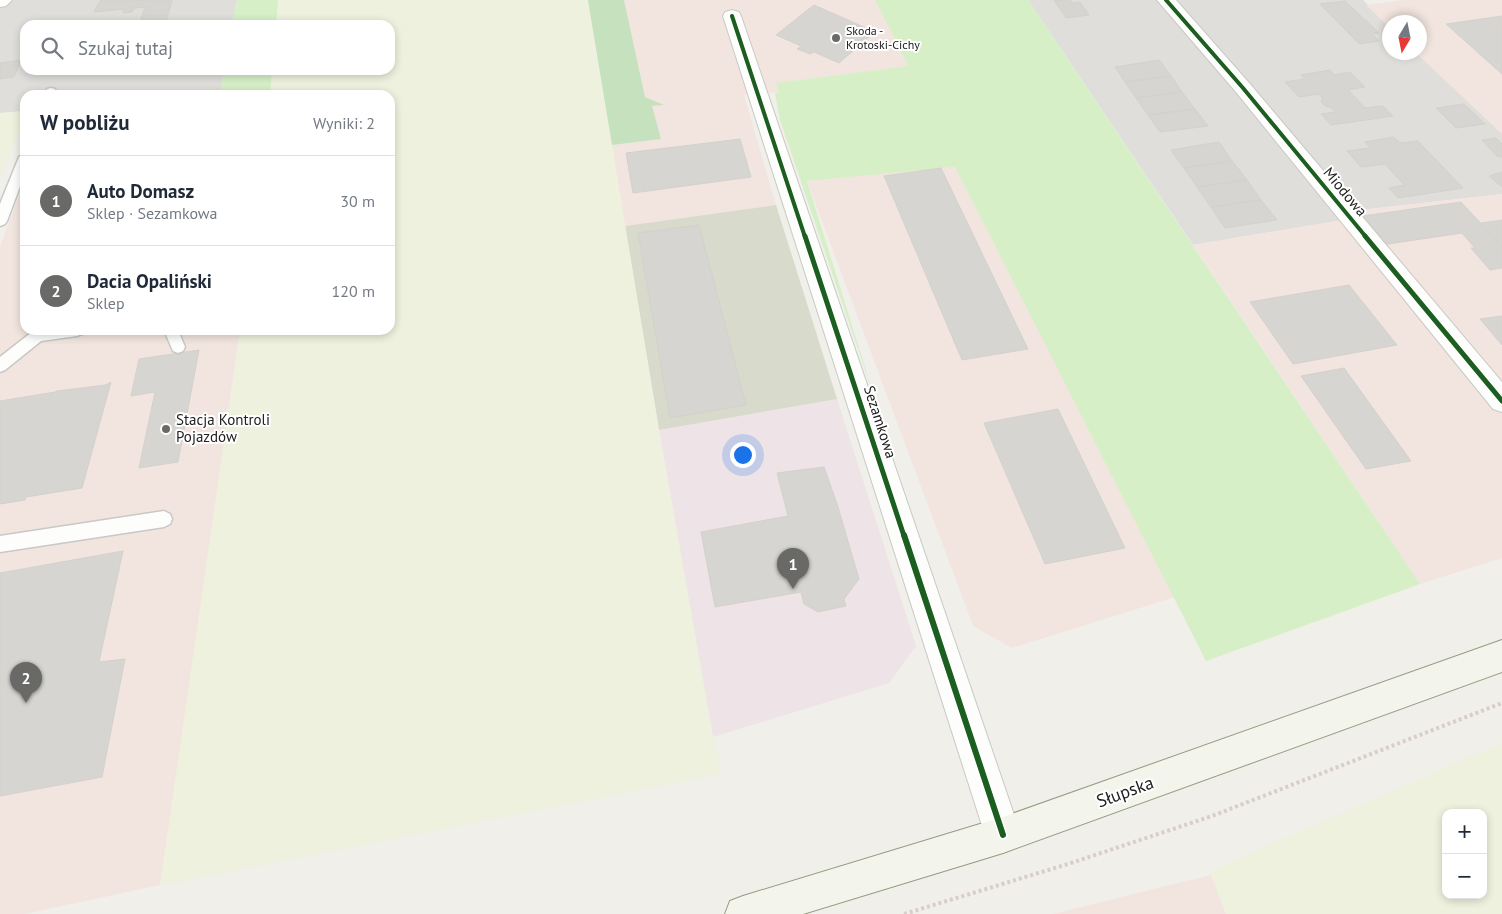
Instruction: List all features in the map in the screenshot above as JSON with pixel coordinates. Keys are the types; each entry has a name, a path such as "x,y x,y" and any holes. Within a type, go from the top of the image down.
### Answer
{"main road":[{"name":"Słupska","path":"743,914 1003,835 1502,656"}],"street":[{"name":"Miodowa","path":"1166,0 1243,88 1502,401"},
{"name":"Sezamkowa","path":"732,16 1003,835"}],"lane":[{"path":"0,221 20,170"},
{"path":"0,366 37,336 44,335"},
{"path":"172,335 178,347"},
{"path":"0,544 164,519"}],"path":[{"path":"904,914 1068,864 1212,816 1502,703"}],"shaded area":[{"path":"14,0 237,0 233,20 20,20 20,75 223,75 221,90 20,90 20,111 0,113 0,8"},
{"path":"624,0 875,0 908,66 777,83 779,92 744,95 776,205 625,226 612,145 660,139 652,106 663,105 645,97"},
{"path":"1028,0 1159,0 1343,220 1193,245"},
{"path":"1176,0 1363,0 1382,18 1382,60 1425,60 1502,134 1502,194 1352,211"},
{"path":"1403,0 1502,0 1502,134 1423,60 1427,60 1427,15 1382,15 1382,20 1366,5"},
{"path":"955,167 1175,597 1012,648 973,626 807,181"},
{"path":"20,193 20,335 239,335 223,447 442,829 25,914 0,914 0,246"},
{"path":"1502,194 1502,558 1420,584 1193,245 1343,220 1352,211"},
{"path":"776,205 837,399 659,430 625,226"},
{"path":"837,399 916,646 889,683 713,737 659,430"},
{"path":"1211,875 1226,914 1053,914"}],"green space":[{"path":"237,0 278,0 276,20 233,20"},
{"path":"278,0 588,0 659,430 713,737 722,774 160,885 239,335 395,335 395,90 270,90 272,75 395,75 395,20 276,20"},
{"path":"588,0 624,0 645,97 664,105 652,106 661,139 612,145"},
{"path":"875,0 1028,0 1420,584 1206,661 955,167 807,181 873,393 780,120 775,93 779,92 776,83 908,66"},
{"path":"223,75 272,75 270,90 221,90"},
{"path":"20,111 20,128 0,178 0,113"},
{"path":"1502,743 1502,914 1226,914 1211,875 1214,869"}],"building":[{"path":"101,0 172,0 166,20 141,20 145,7 135,8 132,12 123,13 123,9 94,11"},
{"path":"1054,0 1070,0 1072,3 1080,2 1089,15 1066,18"},
{"path":"1345,1 1379,33 1372,34 1379,41 1359,44 1320,4"},
{"path":"814,5 875,32 839,63 814,52 810,54 797,49 801,46 776,35"},
{"path":"1502,16 1502,74 1446,24"},
{"path":"20,60 14,77 0,79 0,63"},
{"path":"1159,60 1171,76 1125,82 1115,67"},
{"path":"1330,70 1334,75 1350,72 1365,87 1348,90 1365,108 1383,106 1393,116 1331,125 1321,114 1335,112 1330,107 1325,106 1319,94 1299,97 1285,82 1305,79 1301,75"},
{"path":"1171,76 1182,92 1136,98 1125,82"},
{"path":"1182,92 1195,109 1148,115 1136,98"},
{"path":"1464,104 1485,124 1456,128 1436,108"},
{"path":"1195,109 1208,126 1160,132 1148,115"},
{"path":"1394,137 1400,143 1418,141 1463,188 1398,198 1389,188 1404,185 1385,164 1361,167 1347,151 1370,148 1365,142"},
{"path":"1496,138 1502,144 1502,157 1498,157 1482,140"},
{"path":"740,139 751,177 633,193 626,153"},
{"path":"1219,142 1232,161 1184,168 1171,150"},
{"path":"1232,161 1247,180 1197,187 1184,168"},
{"path":"941,168 1028,349 962,360 884,176"},
{"path":"1502,172 1502,187 1489,176"},
{"path":"1247,180 1261,200 1211,207 1197,187"},
{"path":"1261,200 1277,220 1225,228 1211,207"},
{"path":"1461,202 1502,246 1502,268 1490,270 1471,248 1475,248 1462,233 1381,245 1356,217"},
{"path":"1502,220 1502,246 1481,223"},
{"path":"699,225 746,405 670,418 638,233"},
{"path":"1349,285 1397,345 1293,364 1250,302"},
{"path":"1502,316 1502,345 1480,319"},
{"name":"Stacja Kontroli Pojazdów","path":"199,350 178,462 139,468 155,392 131,396 139,359"},
{"path":"1344,368 1411,461 1366,469 1301,376"},
{"path":"111,382 82,488 26,497 25,500 0,504 0,401 106,385"},
{"path":"1058,409 1125,548 1045,564 984,423"},
{"path":"824,467 859,579 844,599 846,606 818,612 804,604 801,592 715,607 701,532 788,516 777,473"},
{"path":"123,551 99,662 125,659 102,777 0,796 0,573"}],"cycle path":[{"path":"1166,0 1243,88 1502,401"},
{"path":"732,16 1003,835"}],"place":[{"name":"Skoda - Krotoski-Cichy","path":"836,38"},
{"name":"Stacja Kontroli Pojazdów","path":"166,429"},
{"name":"Auto Domasz","path":"793,589"},
{"name":"Dacia Opaliński","path":"26,703"}]}
